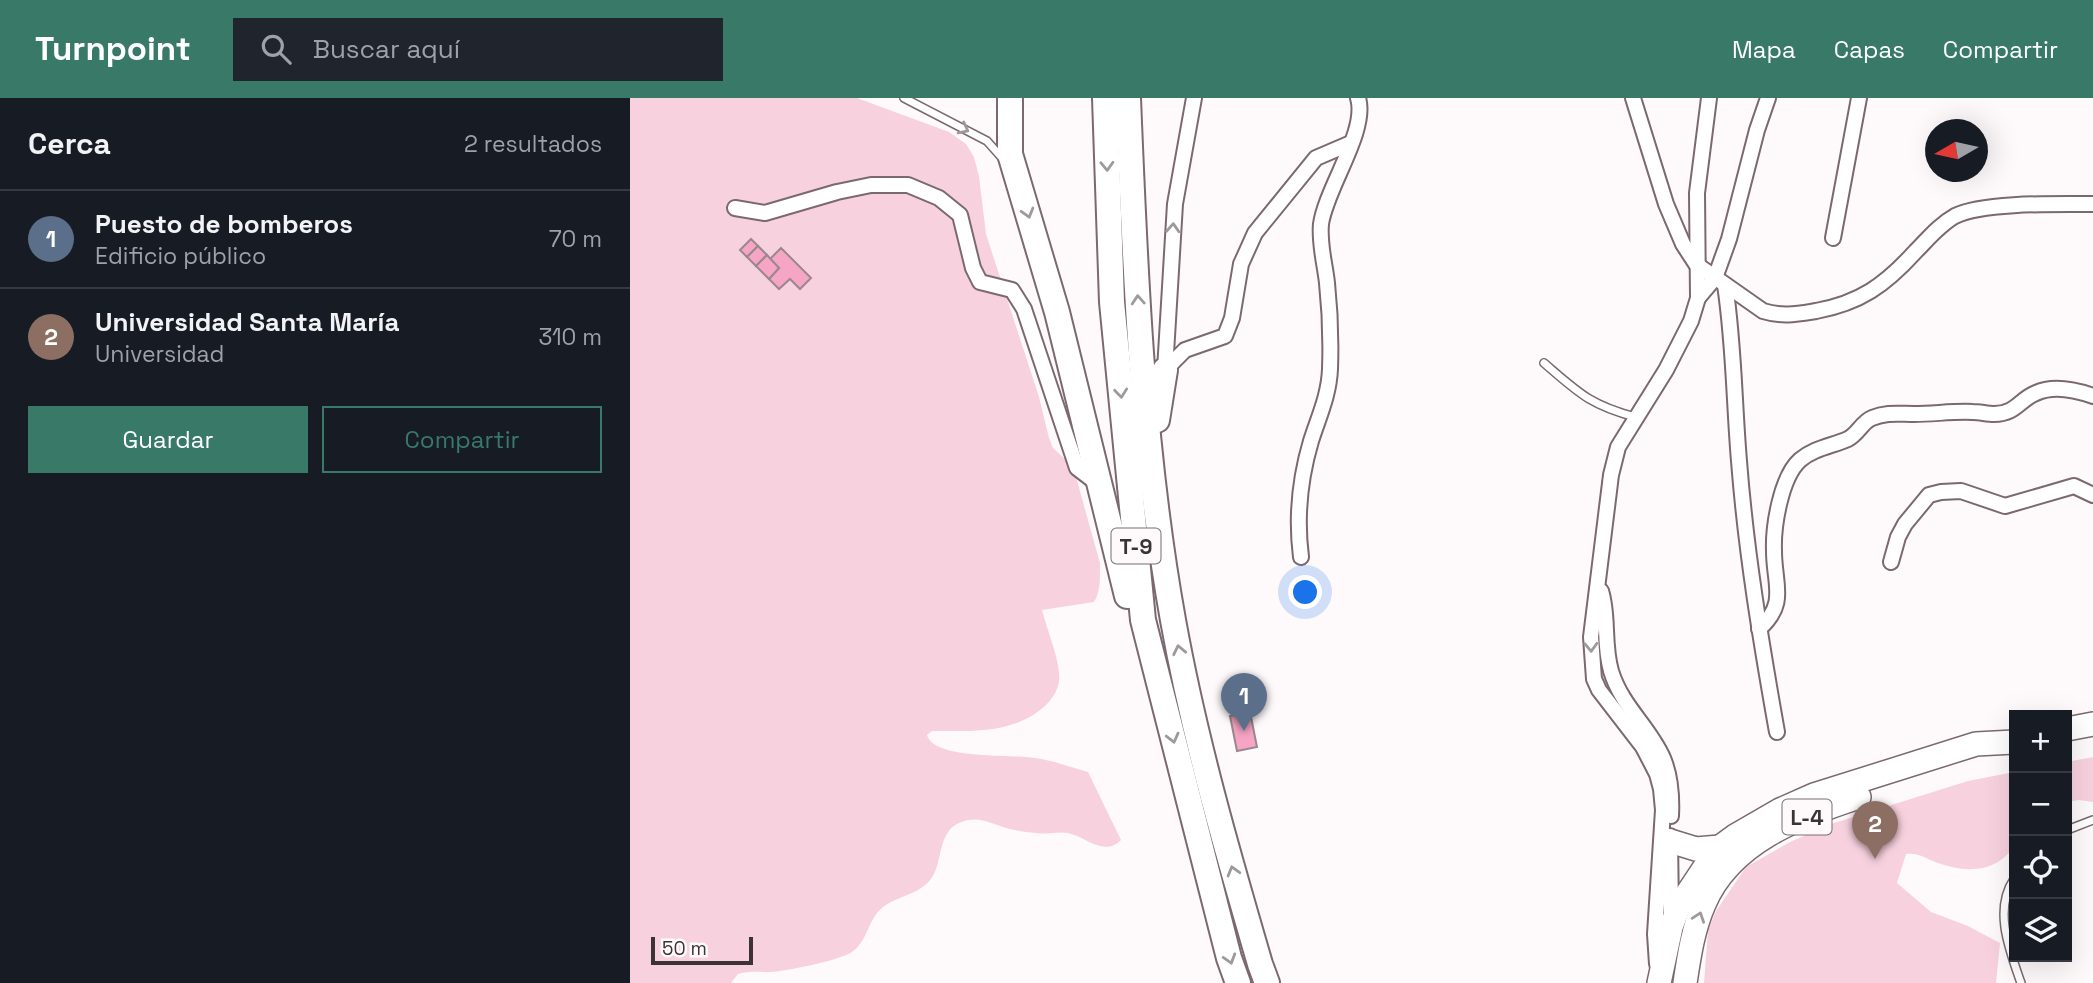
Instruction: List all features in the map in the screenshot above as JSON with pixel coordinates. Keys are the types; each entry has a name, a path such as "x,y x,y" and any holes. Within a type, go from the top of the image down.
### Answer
{"highway":[{"path":"1010,98 1010,154 1057,312 1098,484 1119,556 1136,637 1166,709"},
{"name":"T-9","path":"1105,98 1112,302 1143,621 1229,958 1238,983"},
{"name":"T-9","path":"1128,98 1133,233 1151,466 1173,620 1209,790 1267,983"},
{"path":"1151,466 1165,370"}],"main road":[{"path":"2072,728 2093,724"},
{"name":"L-4","path":"1658,983 1671,927 1685,896 1720,846 1748,827 1814,795 1976,744 2009,742"},
{"name":"L-4","path":"1685,983 1693,936 1704,903 1721,874 1741,853 1776,830 1838,804 1982,759 2009,745"},
{"path":"1670,841 1696,849 1720,846"},
{"path":"1671,927 1678,983"}],"street":[{"path":"1165,370 1175,204 1194,98"},
{"path":"1301,557 1297,530 1299,506 1311,441 1326,403 1330,369 1327,286 1321,224 1351,143 1361,108 1358,98"},
{"path":"1633,98 1666,204 1683,244 1696,264 1763,311 1775,315 1832,308 1878,288 1931,236 1952,218 1964,213 2021,205 2093,204"},
{"path":"1658,983 1655,934 1663,810 1661,789 1657,774 1643,747 1594,679 1590,653 1611,475 1618,447 1670,363 1698,298 1697,193 1709,98"},
{"path":"1768,98 1729,239 1721,281 1731,321 1742,501 1759,629 1777,732"},
{"path":"1832,238 1858,98"},
{"path":"1165,370 1185,350 1224,336 1231,318 1241,264 1255,233 1316,158 1351,143"},
{"path":"735,208 765,213 872,185 908,185 939,198 960,215 973,268 980,282 1012,290 1024,309 1077,468 1098,484"},
{"path":"1698,298 1721,281"},
{"path":"1759,629 1771,618 1777,606 1773,547 1776,521 1790,473 1800,460 1822,447 1852,437 1867,420 1894,412 1995,414 2021,405 2035,393 2051,390 2074,389 2093,396"},
{"path":"1891,562 1905,524 1929,495 1961,491 2005,506 2074,486 2093,495"},
{"path":"1598,580 1605,602 1606,648 1611,669 1628,708 1652,738 1668,774 1672,796 1671,927"}],"lane":[{"path":"904,98 987,141 1019,184"},
{"path":"1544,363 1592,403 1635,417"},
{"path":"2072,828 2093,821"},
{"path":"2009,886 2006,939 2021,983"}],"shaded area":[{"path":"630,98 857,98 949,132 966,144 974,157 979,176 986,234 1039,397 1049,438 1053,448 1069,463 1076,477 1100,563 1099,588 1094,602 1042,610 1056,657 1059,678 1056,691 1045,706 1020,722 1006,726 932,731 927,735 943,749 1041,759 1088,772 1121,840 1108,847 1068,833 1023,832 980,820 966,820 947,834 931,879 920,889 882,908 852,952 800,968 738,974 731,983 630,983"},
{"path":"2093,757 2093,802 2072,801 2072,761"},
{"path":"2009,773 2009,852 1990,866 1969,869 1906,854 1897,883 1931,912 1968,926 2000,943 1996,983 1704,983 1708,930 1716,911 1746,867 1790,842 1831,824 1968,781"}],"building":[{"path":"751,239 758,246 747,257 740,250"},
{"path":"758,246 767,255 756,266 747,257"},
{"path":"781,248 811,278 800,289 790,279 779,289 769,279 779,268 770,259"},
{"path":"767,255 779,268 769,279 756,266"},
{"path":"1250,712 1257,747 1237,751 1230,716"}],"place":[{"name":"Puesto de bomberos","path":"1244,731"},
{"name":"Universidad Santa María","path":"1875,859"}]}
